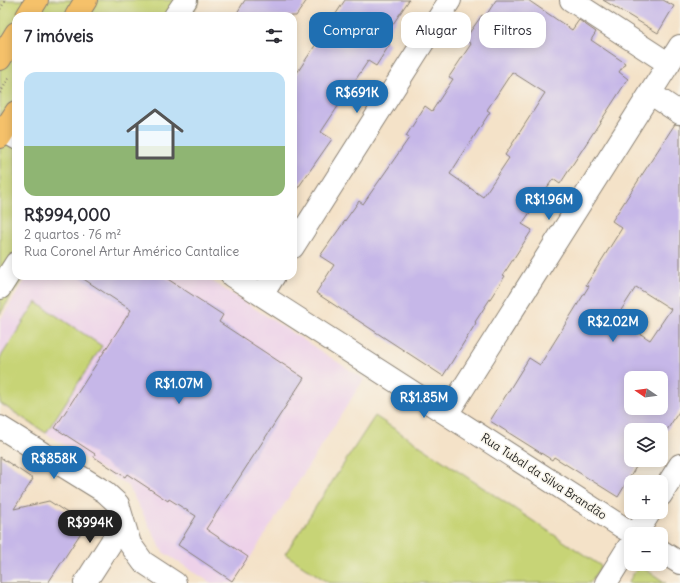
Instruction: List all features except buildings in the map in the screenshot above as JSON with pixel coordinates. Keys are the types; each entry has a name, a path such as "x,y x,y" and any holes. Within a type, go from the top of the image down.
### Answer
{"main road":[{"path":"30,12 37,0"},
{"path":"78,12 86,0"},
{"path":"0,59 12,40"},
{"path":"5,134 12,120"}],"street":[{"path":"178,12 186,0"},
{"path":"297,241 450,0"},
{"path":"570,0 668,64"},
{"path":"447,414 680,46"},
{"path":"650,94 680,113"},
{"path":"0,288 12,269"},
{"name":"Rua Tubal da Silva Brandão","path":"238,280 624,527"},
{"path":"262,295 271,280"},
{"path":"0,427 105,492 118,504 130,544 143,562 175,583"},
{"path":"668,484 680,465"},
{"path":"85,583 123,524"},
{"path":"606,583 624,554"},
{"path":"668,555 680,563"}],"path":[{"path":"0,9 6,0"}],"shaded area":[{"path":"25,280 210,280 364,379 234,583 211,583 163,552 128,486 0,404 0,320"}],"green space":[{"path":"0,0 200,0 192,12 12,12 12,280 21,280 0,314"},
{"path":"36,302 102,346 46,433 0,403 0,358"},
{"path":"375,416 601,566 590,583 329,583 285,554"},
{"path":"635,571 648,571 666,583 628,583"}]}
